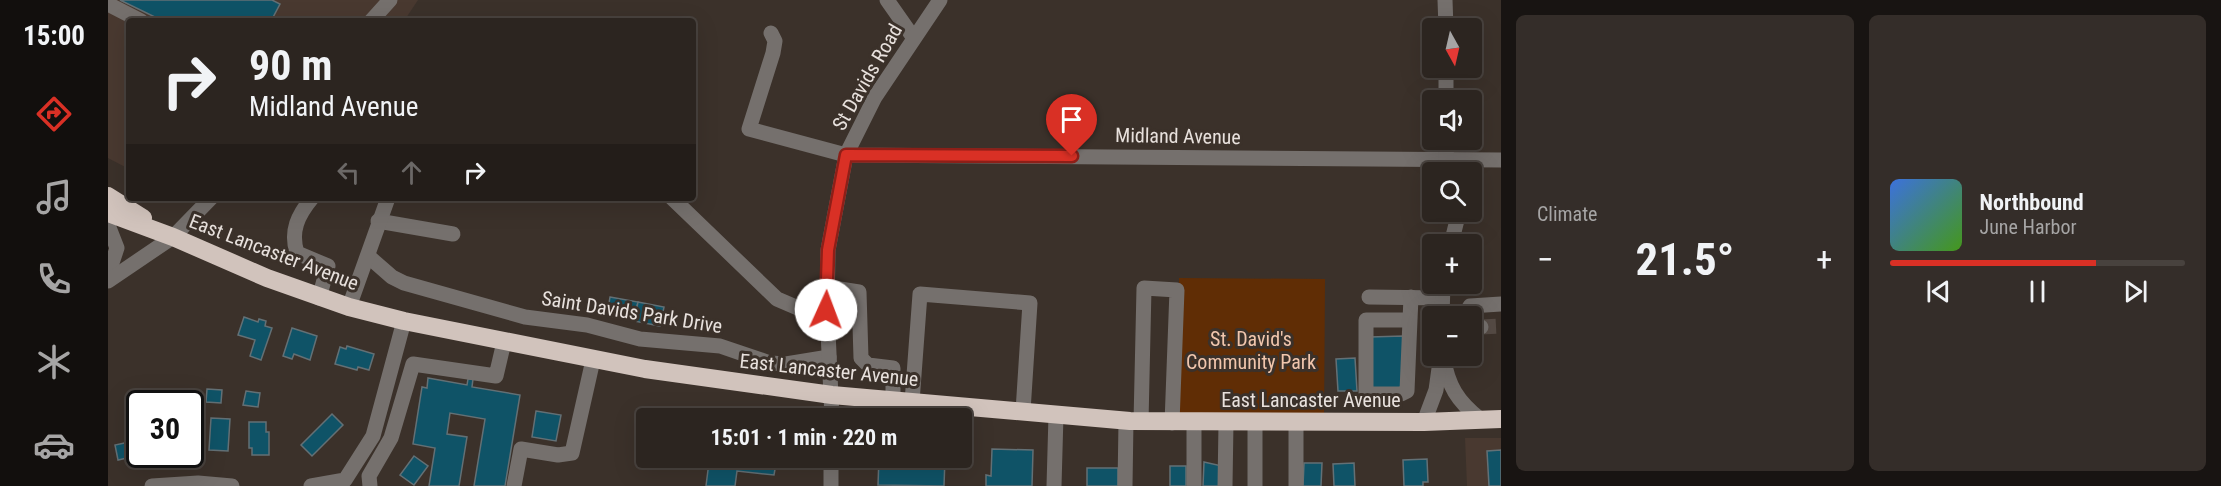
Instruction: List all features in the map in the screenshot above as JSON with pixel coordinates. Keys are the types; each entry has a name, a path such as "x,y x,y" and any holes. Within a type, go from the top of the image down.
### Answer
{"highway":[{"name":"East Lancaster Avenue","path":"108,196 173,237"},
{"name":"East Lancaster Avenue","path":"108,213 173,237 320,298 349,307 404,321 593,360 832,395 1133,421 1296,423 1501,419"}],"street":[{"path":"374,18 390,0"},
{"path":"887,0 913,37"},
{"name":"St Davids Road","path":"832,408 826,310 828,250 846,155 875,97 913,37 940,0"},
{"path":"1446,0 1446,18"},
{"path":"108,4 135,18"},
{"name":"Midland Avenue","path":"771,33 775,41 774,53 749,129 846,155 1446,160 1453,162"},
{"path":"1446,150 1446,160"},
{"name":"Midland Avenue","path":"1482,163 1501,160"},
{"path":"108,281 173,237 208,201"},
{"path":"309,201 299,213 292,239 297,253 328,266 320,298"},
{"path":"349,307 387,201"},
{"path":"675,201 777,298 798,308 826,310"},
{"path":"378,221 453,234"},
{"path":"108,225 117,248 114,266 108,275"},
{"name":"Saint Davids Park Drive","path":"368,256 392,277 404,283 525,317 587,325 640,339 720,346 770,363 786,364 829,357"},
{"path":"827,287 859,292 861,358 868,365 893,369 893,400"},
{"path":"1125,486 1144,288 1177,290 1172,423"},
{"path":"912,402 920,294 1030,303 1023,411"},
{"path":"1369,297 1411,297 1427,294"},
{"path":"1410,320 1366,320 1366,394 1401,394 1407,391 1411,297"},
{"path":"1470,306 1501,304"},
{"path":"311,486 345,483 373,436 404,321"},
{"path":"370,486 369,476 391,438 413,364 496,376 504,342"},
{"path":"514,486 521,449 558,455 572,453 593,360"},
{"path":"1424,422 1436,390 1440,366"},
{"path":"1445,366 1453,392 1464,406 1481,420"},
{"path":"1055,485 1056,415"},
{"path":"1194,423 1194,486"},
{"path":"1225,486 1226,423"},
{"path":"1255,486 1259,423"},
{"path":"1259,423 1265,486"},
{"path":"1296,423 1296,486"},
{"path":"831,468 831,486"},
{"path":"152,486 198,483 232,486"}],"shaded area":[{"path":"108,0 418,0 406,18 126,18 126,167 108,158"},
{"path":"1465,438 1501,438 1501,486 1467,486"}],"green space":[{"name":"St. David's Community Park","path":"1179,278 1325,279 1324,423 1184,423 1177,409"}],"building":[{"path":"120,0 272,0 280,4 273,18 157,18"},
{"path":"610,297 638,302 634,321 607,316"},
{"path":"638,302 664,307 660,326 634,321"},
{"path":"244,317 258,322 259,319 266,321 265,326 272,328 261,360 250,356 255,340 238,335"},
{"path":"292,328 317,336 310,360 294,354 292,359 283,356"},
{"path":"1403,336 1405,388 1372,390 1370,337"},
{"path":"347,346 374,354 369,370 358,367 357,370 335,364 340,347 346,349"},
{"path":"1355,358 1357,391 1338,391 1336,359"},
{"path":"428,378 467,385 468,379 473,379 472,387 520,395 505,486 474,486 485,419 450,413 447,434 467,437 459,486 429,486 435,448 413,444 422,387 427,388"},
{"path":"207,389 222,390 221,403 206,402"},
{"path":"246,391 260,393 258,407 243,405"},
{"path":"536,411 561,415 556,441 532,437"},
{"path":"332,414 343,425 312,456 301,445"},
{"path":"211,418 230,419 228,451 209,450"},
{"path":"249,422 266,422 266,432 269,432 269,455 252,455 252,448 249,448"},
{"path":"126,443 126,458 118,460 115,445"},
{"path":"992,449 1033,450 1032,486 986,486 986,475 991,476"},
{"path":"1501,450 1501,486 1489,486 1487,451"},
{"path":"414,456 428,466 414,485 400,475"},
{"path":"1427,459 1428,482 1423,482 1423,486 1404,486 1403,460"},
{"path":"1204,462 1222,466 1221,486 1203,486"},
{"path":"1304,463 1322,463 1321,486 1303,486"},
{"path":"1354,463 1355,486 1334,486 1333,464"},
{"path":"1170,466 1186,466 1186,486 1170,486"},
{"path":"708,468 775,468 774,475 737,471 735,486 706,486"},
{"path":"879,468 945,468 944,486 878,485"},
{"path":"1087,468 1118,468 1118,486 1087,486"}],"tunnel":[{"path":"1482,327 1501,326"}],"route":[{"path":"826,310 828,250 846,155 1072,156"}]}
